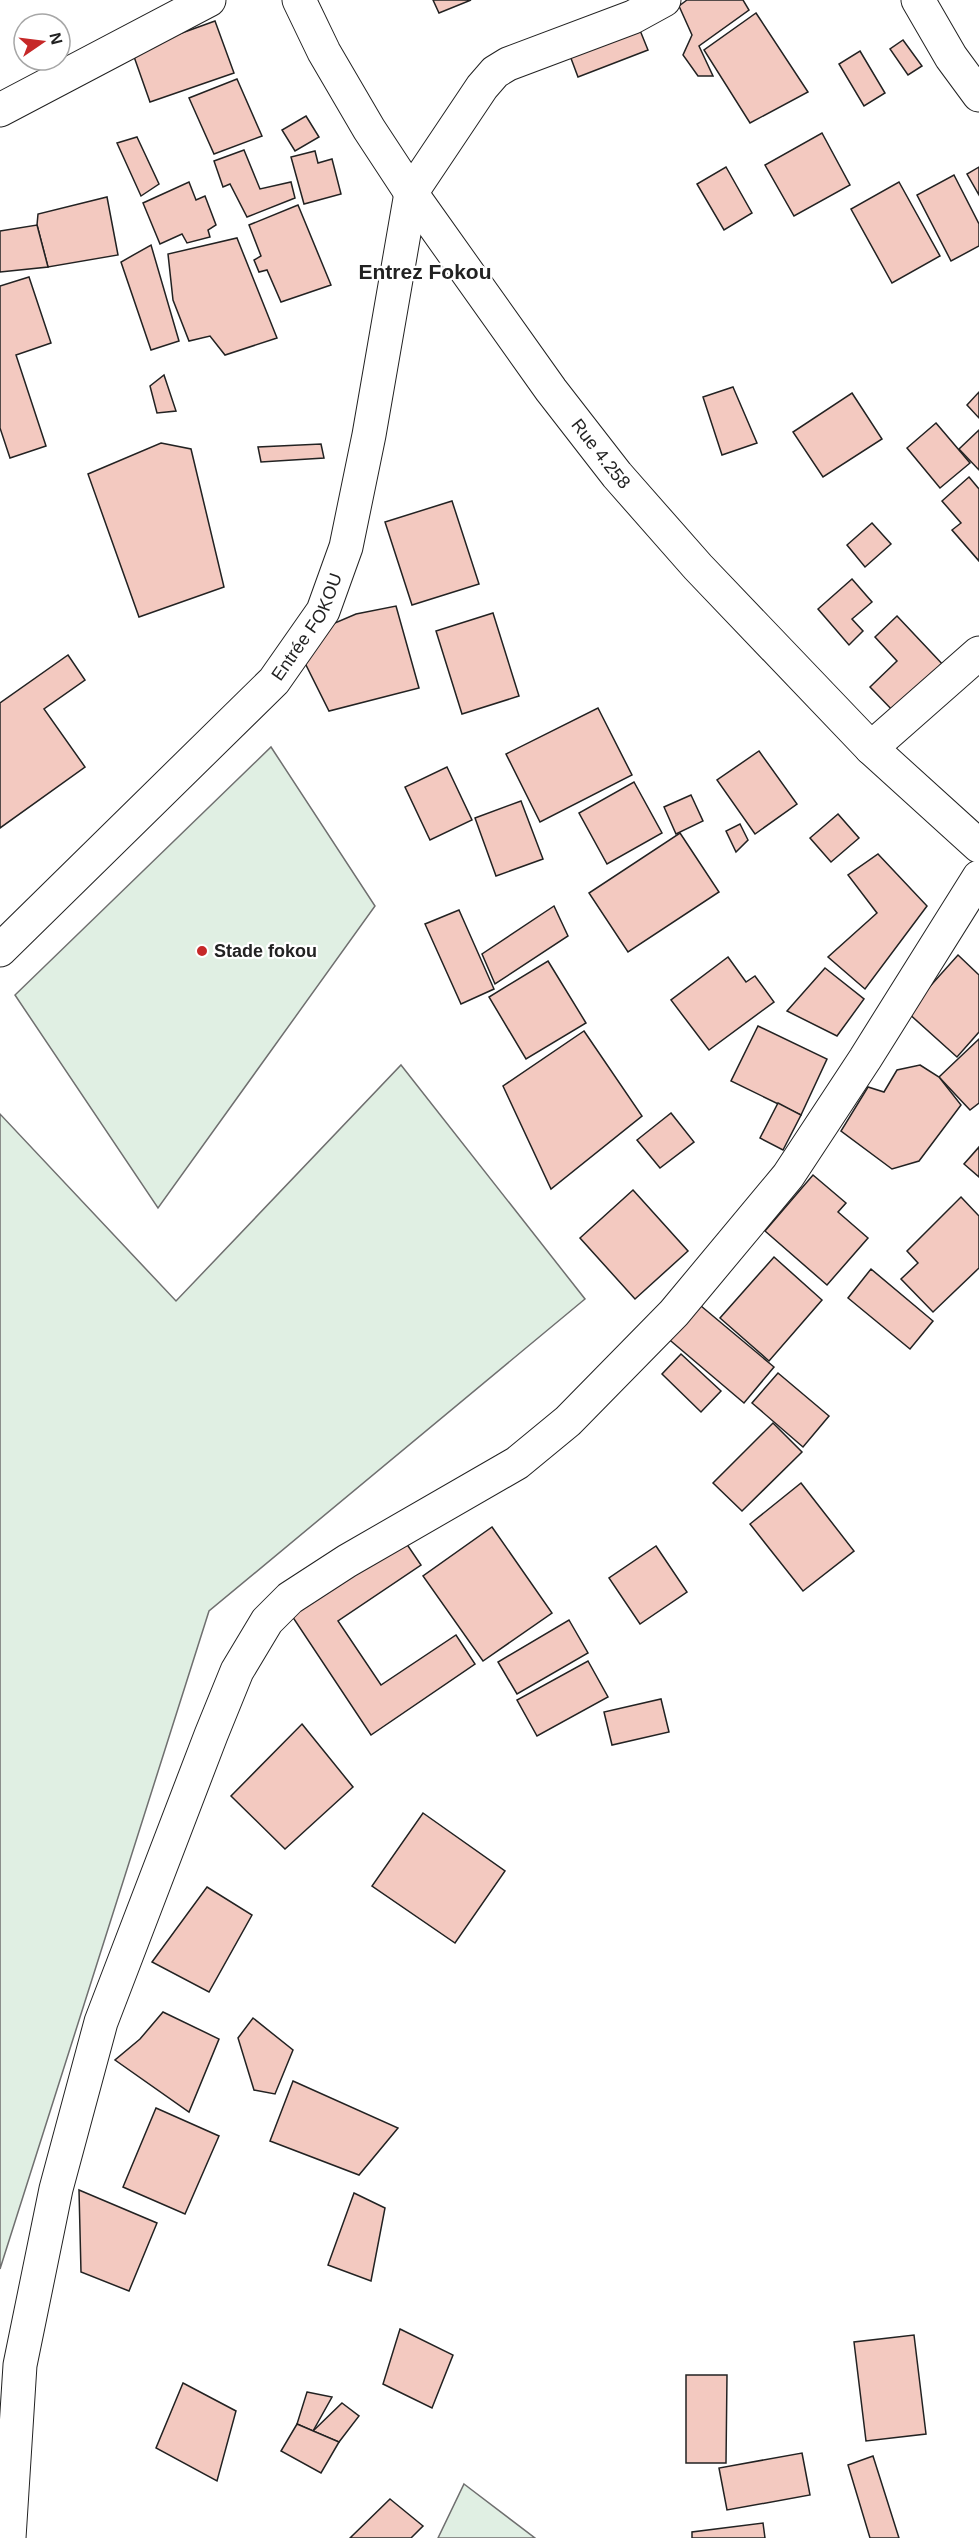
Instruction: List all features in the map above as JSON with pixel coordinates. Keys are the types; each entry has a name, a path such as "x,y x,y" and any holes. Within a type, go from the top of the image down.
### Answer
{"main road":[{"path":"0,110 209,0"},
{"name":"Rue 4.258","path":"299,0 324,52 369,129 411,193 551,390 617,475 698,567 871,748 979,846"},
{"path":"411,193 482,87 495,72 508,64 633,16 663,0"},
{"path":"918,0 951,57 979,95"},
{"name":"Entrée FOKOU","path":"0,950 274,681 324,612 348,536 369,435 411,193"},
{"path":"871,748 979,653"},
{"path":"9,2538 20,2365 56,2189 101,2022 237,1671 267,1622 290,1598 347,1561 517,1462 568,1421 674,1313 788,1176 865,1059 979,877"}],"green space":[{"name":"Stade fokou","path":"271,747 375,906 158,1208 15,995"},
{"path":"401,1065 585,1299 209,1611 0,2269 0,1114 176,1301"},
{"path":"464,2484 535,2538 438,2538"}],"building":[{"path":"433,0 471,0 439,13"},
{"path":"687,0 743,0 749,10 699,46 713,76 698,76 683,55 692,35 679,6"},
{"path":"756,13 808,92 750,123 704,50"},
{"path":"635,18 648,50 578,77 566,45"},
{"path":"215,21 234,73 150,102 132,51"},
{"path":"903,40 922,66 908,75 890,49"},
{"path":"860,51 885,93 864,106 839,64"},
{"path":"237,79 262,136 214,154 189,98"},
{"path":"306,116 319,137 295,151 282,130"},
{"path":"822,133 850,185 794,216 765,165"},
{"path":"137,137 159,184 141,196 117,143"},
{"path":"244,150 260,189 291,182 295,198 247,217 230,184 223,187 214,161"},
{"path":"315,151 318,163 332,159 341,194 304,204 291,157"},
{"path":"726,167 752,213 724,230 697,184"},
{"path":"979,167 979,195 967,174"},
{"path":"954,175 979,224 979,246 951,261 917,195"},
{"path":"189,182 196,200 205,196 216,225 208,230 210,237 187,243 182,234 160,244 143,203"},
{"path":"899,182 940,256 892,283 851,209"},
{"path":"107,197 118,255 48,267 37,225 38,214"},
{"path":"298,205 331,285 281,302 267,270 259,272 254,260 261,256 249,225"},
{"path":"37,225 48,267 0,272 0,231"},
{"path":"237,238 277,338 225,355 210,336 189,341 173,300 168,254"},
{"path":"151,245 179,341 151,350 121,262"},
{"path":"29,277 51,343 16,355 46,446 10,458 0,428 0,286"},
{"path":"164,375 176,411 157,413 150,386"},
{"path":"733,387 757,443 722,455 703,397"},
{"path":"979,392 979,418 967,405"},
{"path":"852,393 882,439 823,477 793,432"},
{"path":"936,423 970,463 940,488 907,448"},
{"path":"979,430 979,470 959,449"},
{"path":"161,443 191,449 224,587 139,617 88,474"},
{"path":"321,444 324,458 261,462 258,447"},
{"path":"969,477 979,489 979,561 952,530 961,523 942,501"},
{"path":"452,501 479,584 412,605 385,522"},
{"path":"872,523 891,544 865,567 847,545"},
{"path":"852,579 872,602 852,619 863,631 849,645 818,609"},
{"path":"396,606 419,688 329,711 301,655 316,631 356,614"},
{"path":"493,613 519,696 462,714 436,631"},
{"path":"897,616 946,668 897,715 870,687 897,661 875,637"},
{"path":"68,655 85,680 44,709 85,767 0,828 0,703"},
{"path":"598,708 632,775 540,822 506,754"},
{"path":"759,751 797,804 755,834 717,780"},
{"path":"447,767 472,820 430,840 405,787"},
{"path":"634,782 662,833 607,864 579,813"},
{"path":"691,795 703,821 676,834 664,807"},
{"path":"521,801 543,859 496,876 475,818"},
{"path":"838,814 859,838 831,862 810,838"},
{"path":"740,824 748,840 736,852 726,831"},
{"path":"680,833 719,892 628,952 589,893"},
{"path":"878,854 927,906 865,989 828,957 877,913 848,875"},
{"path":"554,906 568,936 495,984 482,954"},
{"path":"459,910 494,989 461,1004 425,924"},
{"path":"958,955 979,975 979,1032 957,1057 907,1012"},
{"path":"728,957 746,982 755,976 774,1002 709,1050 671,1000"},
{"path":"548,961 586,1023 526,1059 489,997"},
{"path":"825,968 864,999 837,1036 787,1011"},
{"path":"758,1026 827,1059 801,1115 731,1081"},
{"path":"584,1031 642,1116 551,1189 503,1086"},
{"path":"979,1039 979,1103 970,1110 939,1077"},
{"path":"920,1065 939,1077 961,1105 919,1161 892,1169 841,1131 868,1087 884,1092 897,1070"},
{"path":"778,1103 801,1115 783,1150 760,1138"},
{"path":"671,1113 694,1142 660,1168 637,1140"},
{"path":"979,1147 979,1177 964,1164"},
{"path":"813,1175 846,1203 838,1212 868,1238 827,1285 765,1231"},
{"path":"633,1190 688,1251 635,1299 580,1238"},
{"path":"961,1197 979,1216 979,1268 933,1312 901,1279 918,1263 907,1251"},
{"path":"774,1257 822,1300 769,1361 720,1318"},
{"path":"871,1269 933,1321 910,1349 848,1298"},
{"path":"695,1301 774,1367 744,1403 665,1336"},
{"path":"681,1354 721,1391 701,1412 662,1374"},
{"path":"778,1373 829,1416 803,1447 752,1403"},
{"path":"773,1423 802,1452 742,1511 713,1483"},
{"path":"801,1483 854,1551 803,1591 750,1524"},
{"path":"492,1527 552,1613 483,1661 423,1576"},
{"path":"404,1540 421,1565 338,1621 381,1685 456,1635 475,1664 371,1735 292,1616"},
{"path":"656,1546 687,1592 640,1624 609,1578"},
{"path":"569,1620 588,1653 517,1694 498,1662"},
{"path":"588,1661 608,1697 537,1736 517,1700"},
{"path":"661,1699 669,1732 612,1745 604,1712"},
{"path":"302,1724 353,1787 285,1849 231,1796"},
{"path":"423,1813 505,1871 455,1943 372,1886"},
{"path":"207,1887 252,1915 209,1992 152,1962"},
{"path":"163,2012 219,2039 189,2112 115,2060 140,2039"},
{"path":"253,2018 293,2050 275,2094 254,2090 238,2038"},
{"path":"293,2081 398,2128 359,2175 270,2141"},
{"path":"156,2108 219,2136 185,2214 123,2187"},
{"path":"79,2190 157,2223 129,2291 81,2272"},
{"path":"354,2193 385,2208 371,2281 328,2265"},
{"path":"400,2329 453,2355 432,2408 383,2384"},
{"path":"914,2335 926,2434 866,2441 854,2342"},
{"path":"686,2375 727,2375 726,2463 686,2463"},
{"path":"183,2383 236,2411 217,2481 156,2448"},
{"path":"307,2392 332,2397 313,2431 297,2424"},
{"path":"342,2403 359,2416 339,2442 313,2431"},
{"path":"297,2424 339,2442 321,2473 281,2451"},
{"path":"802,2453 810,2495 727,2510 719,2468"},
{"path":"873,2456 899,2538 870,2538 848,2465"},
{"path":"390,2499 423,2526 411,2538 350,2538"},
{"path":"763,2523 765,2538 692,2538 692,2532"}],"place":[{"name":"Stade fokou","path":"202,951"}],"district":[{"name":"Entrez Fokou","path":"425,271"}]}
